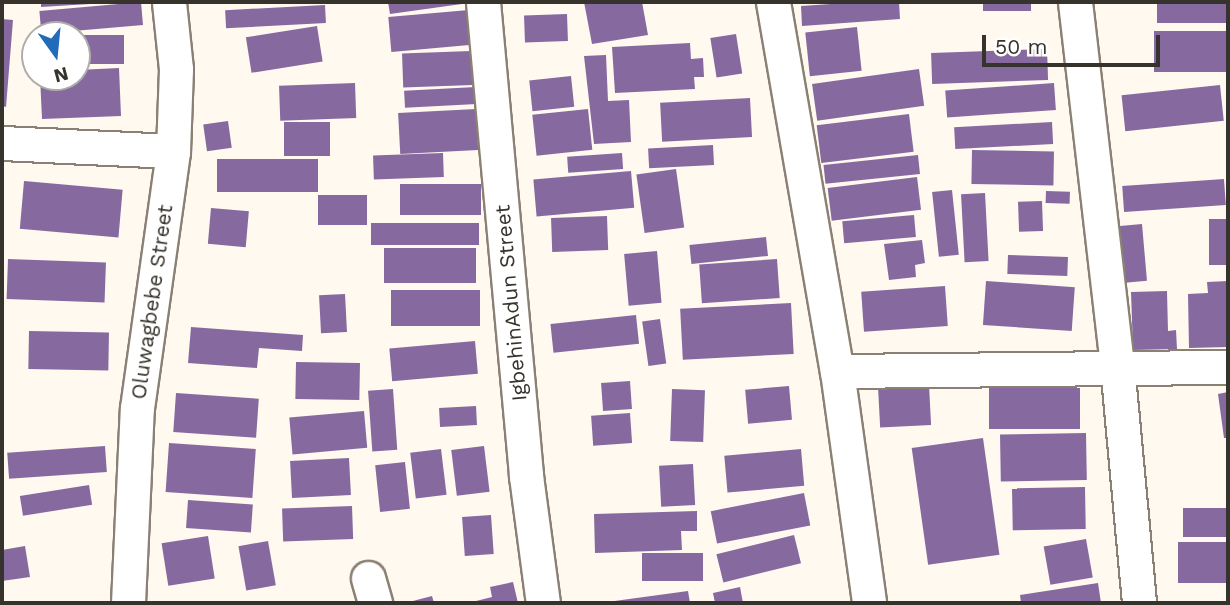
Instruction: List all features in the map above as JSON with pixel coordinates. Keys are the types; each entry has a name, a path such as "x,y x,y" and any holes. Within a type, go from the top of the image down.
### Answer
{"street":[{"name":"Oluwagbebe Street","path":"128,603 137,408 173,151 176,69 169,2"},
{"name":"IgbehinAdun Street","path":"483,2 526,476 543,603"},
{"path":"774,2 838,370 869,603"},
{"path":"1075,2 1117,365 1139,603"},
{"path":"2,143 173,151"},
{"path":"838,370 1117,365 1228,367"}],"building":[{"path":"41,2 90,2 90,4 41,7"},
{"path":"141,2 143,25 91,29 91,21 40,21 39,11"},
{"path":"388,2 469,2 469,3 390,14"},
{"path":"584,2 642,2 648,35 592,44"},
{"path":"899,2 900,19 802,26 801,6"},
{"path":"983,2 1031,2 1031,11 983,11"},
{"path":"1157,2 1228,2 1228,23 1157,23"},
{"path":"325,5 326,23 226,28 225,10"},
{"path":"469,10 472,45 391,52 388,17"},
{"path":"567,14 568,41 525,42 524,16"},
{"path":"2,19 13,20 6,107 2,106"},
{"path":"317,26 323,62 252,73 246,37"},
{"path":"857,27 862,71 810,76 805,32"},
{"path":"1154,31 1228,31 1228,72 1154,72"},
{"path":"736,34 742,74 717,78 710,38"},
{"path":"91,35 124,35 124,64 91,64"},
{"path":"690,43 691,59 703,58 704,77 694,77 695,89 615,93 612,47"},
{"path":"1047,49 1048,80 932,84 931,53"},
{"path":"471,51 472,85 403,87 402,53"},
{"path":"606,55 608,101 629,100 631,142 594,144 584,56"},
{"path":"119,68 121,116 42,119 41,91 91,91 91,69"},
{"path":"919,69 924,106 817,121 812,84"},
{"path":"571,76 574,107 532,111 529,80"},
{"path":"355,83 356,118 280,121 279,86"},
{"path":"1054,83 1056,110 947,118 945,91"},
{"path":"1220,85 1224,121 1125,131 1122,95"},
{"path":"476,87 477,104 405,108 404,91"},
{"path":"750,98 752,137 662,142 660,103"},
{"path":"476,109 478,150 400,154 398,113"},
{"path":"588,109 592,150 537,156 532,115"},
{"path":"909,114 914,152 821,163 817,125"},
{"path":"228,121 232,148 207,151 203,124"},
{"path":"284,122 330,122 330,156 284,156"},
{"path":"1052,122 1053,144 955,149 954,127"},
{"path":"713,145 714,165 649,168 648,148"},
{"path":"972,150 1054,151 1053,185 971,184"},
{"path":"443,153 444,177 374,179 373,155"},
{"path":"622,153 623,169 568,173 567,157"},
{"path":"918,155 920,174 826,184 824,165"},
{"path":"217,159 318,159 318,192 217,192"},
{"path":"676,169 684,227 645,233 636,175"},
{"path":"631,171 634,208 537,216 533,180"},
{"path":"917,177 921,210 832,221 828,188"},
{"path":"1224,179 1226,205 1124,212 1122,186"},
{"path":"24,181 123,190 118,237 20,229"},
{"path":"400,184 481,184 481,215 400,215"},
{"path":"952,190 959,255 939,257 932,192"},
{"path":"1046,191 1070,192 1070,204 1046,203"},
{"path":"985,193 989,261 965,262 961,194"},
{"path":"318,195 367,195 367,225 318,225"},
{"path":"1042,201 1043,231 1019,232 1018,202"},
{"path":"211,208 249,211 246,247 208,244"},
{"path":"914,215 916,237 844,243 842,221"},
{"path":"607,216 608,250 552,252 551,218"},
{"path":"1209,219 1228,219 1228,265 1209,265"},
{"path":"371,223 479,223 479,245 371,245"},
{"path":"1142,224 1147,281 1122,283 1117,226"},
{"path":"766,237 768,256 691,264 689,245"},
{"path":"922,240 925,263 915,265 916,277 889,280 884,244"},
{"path":"384,248 476,248 476,283 384,283"},
{"path":"657,251 662,303 629,306 624,254"},
{"path":"1008,255 1068,257 1067,276 1007,274"},
{"path":"8,259 106,262 105,302 7,299"},
{"path":"777,259 780,298 702,303 699,264"},
{"path":"986,281 1075,287 1072,331 983,325"},
{"path":"1228,281 1228,347 1189,348 1188,294 1208,293 1207,282"},
{"path":"945,286 948,326 864,332 861,292"},
{"path":"391,290 480,290 480,326 391,326"},
{"path":"1167,291 1168,331 1176,330 1177,349 1133,350 1131,292"},
{"path":"345,294 347,332 321,333 319,295"},
{"path":"791,303 794,354 683,360 680,309"},
{"path":"636,315 639,344 554,353 550,324"},
{"path":"660,319 666,364 648,366 642,322"},
{"path":"191,327 303,335 302,351 259,348 257,368 188,363"},
{"path":"29,331 109,332 108,370 28,369"},
{"path":"475,341 478,374 392,381 389,348"},
{"path":"296,362 360,363 359,400 295,399"},
{"path":"630,381 632,409 603,411 601,383"},
{"path":"929,385 931,425 880,428 878,388"},
{"path":"789,386 792,420 748,424 745,390"},
{"path":"989,388 1080,388 1080,429 989,429"},
{"path":"393,389 397,450 372,452 368,391"},
{"path":"672,389 705,390 703,442 670,441"},
{"path":"1228,392 1228,438 1224,438 1218,394"},
{"path":"176,393 259,399 256,438 173,432"},
{"path":"476,406 477,425 440,427 439,408"},
{"path":"364,411 367,448 293,454 289,418"},
{"path":"630,413 632,443 593,446 591,416"},
{"path":"1086,433 1087,480 1001,481 1000,435"},
{"path":"983,438 999,555 928,565 912,448"},
{"path":"169,443 256,449 252,498 166,492"},
{"path":"105,446 107,472 9,479 7,453"},
{"path":"484,446 490,492 457,496 451,450"},
{"path":"441,449 447,495 416,498 410,453"},
{"path":"801,449 804,486 728,493 724,456"},
{"path":"349,458 351,495 292,498 290,461"},
{"path":"405,462 410,509 380,512 375,465"},
{"path":"693,464 695,505 661,507 659,466"},
{"path":"89,485 92,505 23,516 20,496"},
{"path":"1085,487 1086,529 1013,530 1012,488"},
{"path":"804,493 810,525 717,544 711,511"},
{"path":"188,500 253,505 251,532 186,528"},
{"path":"352,506 353,539 283,541 282,508"},
{"path":"1183,508 1228,508 1228,537 1183,537"},
{"path":"697,511 697,531 681,531 682,550 595,553 594,514"},
{"path":"491,515 494,554 465,556 462,517"},
{"path":"794,535 801,563 723,582 716,554"},
{"path":"208,536 215,578 168,586 162,543"},
{"path":"1086,539 1093,577 1050,585 1044,546"},
{"path":"268,541 276,585 246,591 238,546"},
{"path":"1178,542 1228,542 1228,583 1178,583"},
{"path":"25,546 30,577 2,581 2,550"},
{"path":"642,553 703,553 703,581 642,581"},
{"path":"513,582 518,603 468,603 492,597 490,587"},
{"path":"1098,583 1101,603 1021,603 1020,595"},
{"path":"740,587 743,603 715,603 713,593"},
{"path":"688,591 690,603 607,603 607,602"},
{"path":"432,596 434,603 409,603 409,602"}]}
